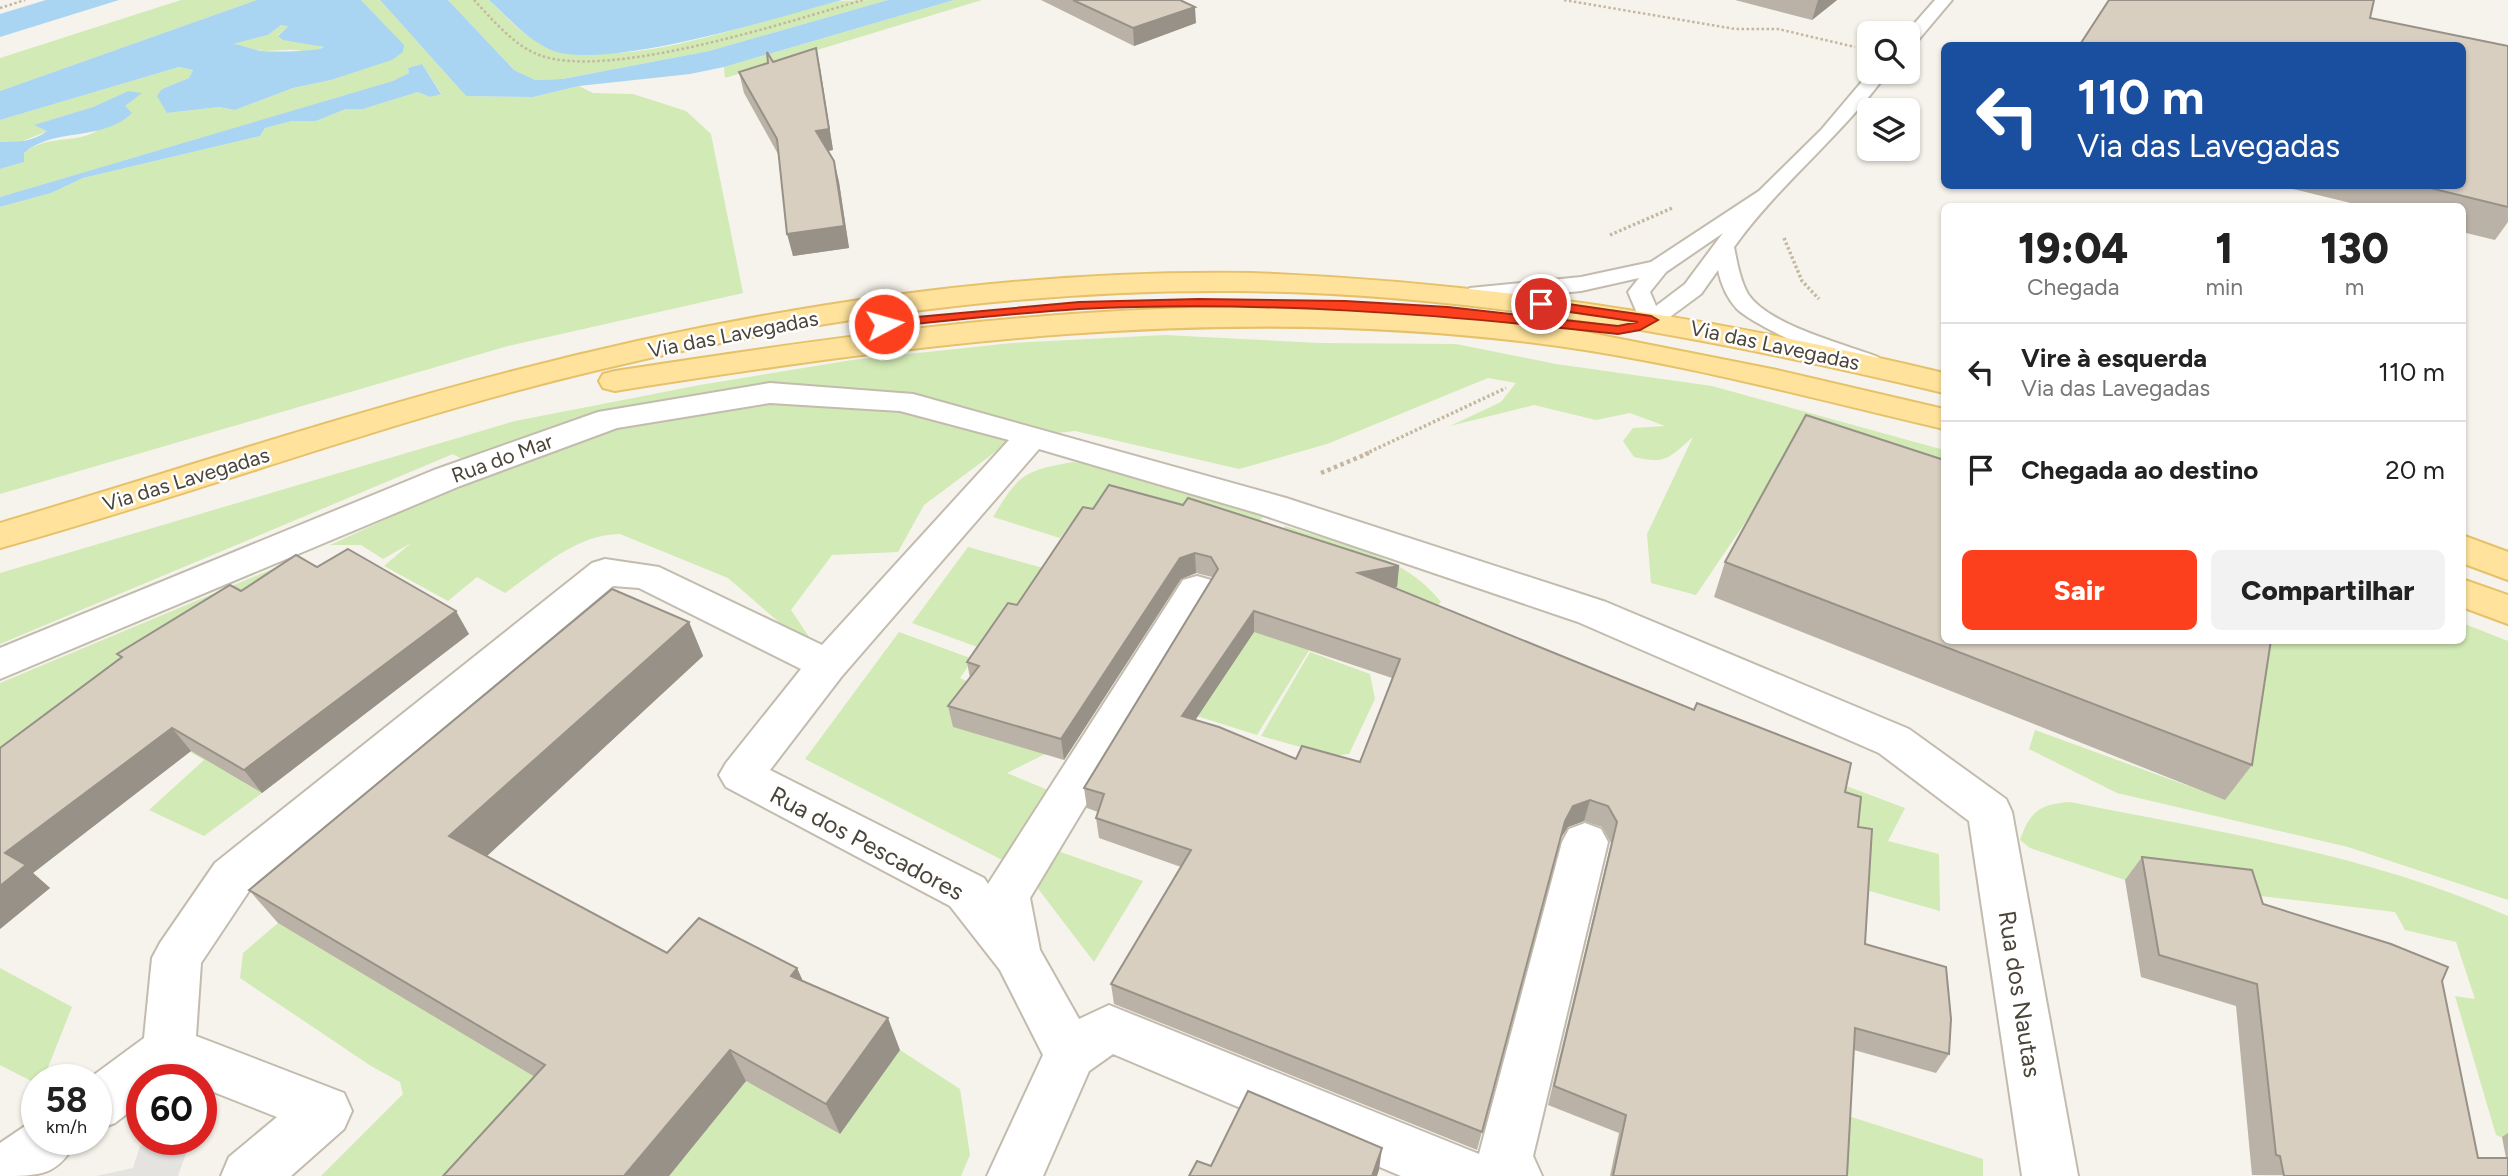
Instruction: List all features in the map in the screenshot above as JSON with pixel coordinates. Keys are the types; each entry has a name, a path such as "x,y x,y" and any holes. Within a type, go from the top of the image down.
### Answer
{"main road":[{"name":"Via das Lavegadas","path":"0,536 412,409 603,359 752,328 899,305 1046,288 1220,282 1470,295 1745,335 1941,382"},
{"path":"706,367 800,339 884,324 1079,305 1345,305 1448,311 1618,330 1636,327 1651,320 1671,335 1697,345 1941,399"},
{"name":"Via das Lavegadas","path":"0,555 478,413 579,387 822,348 1099,321 1192,317 1430,324 1577,339 1872,400 1941,418"},
{"path":"2466,550 2508,567"},
{"path":"2466,594 2508,610"}],"street":[{"name":"Rua do Mar","path":"0,664 447,478 610,419 770,393 901,401 1228,493 1592,612 1894,741 1990,812"},
{"path":"112,1093 169,1050 177,958 232,877 605,572 646,576 828,665 1032,436"},
{"path":"1017,955 1006,896 1197,589"},
{"name":"Rua dos Pescadores","path":"828,665 741,775 967,892 1017,955 1070,1054"},
{"name":"Rua dos Nautas","path":"1990,812 2050,1176"},
{"path":"1514,1176 1505,1159 1586,842"},
{"path":"1014,1176 1070,1054 1109,1028 1466,1176"},
{"path":"169,1050 325,1111 249,1176"},
{"path":"2,1176 29,1155"}],"lane":[{"path":"1920,27 1944,0"},
{"path":"1764,196 1658,267 1639,292 1651,320 1693,289 1764,196 1828,134 1869,84"},
{"path":"1723,247 1733,286 1746,306 1763,317 1887,369"},
{"path":"1470,295 1581,284 1658,267"}],"path":[{"path":"0,8 25,0"},
{"path":"474,0 500,27 540,55 568,62 623,58 680,48 863,0"},
{"path":"1564,0 1709,25 1778,29 1857,47"},
{"path":"1228,493 1299,481 1368,455 1459,408 1506,388"}],"green space":[{"path":"181,0 257,0 0,91 0,58"},
{"path":"361,0 380,0 466,96 533,97 579,86 593,93 633,94 686,111 711,134 743,293 508,346 0,494 0,207 51,193 83,178 260,136 265,128 292,121 316,121 346,109 363,109 418,92 430,97 441,93 422,64 408,68 409,73 394,81 0,197 0,169 24,162 24,153 39,144 80,137 96,131 141,94 128,91 93,107 35,125 48,131 20,142 0,142 0,120 179,67 193,70 189,78 162,89 167,113 219,107 235,110 293,88 331,80 391,60 403,52 403,45"},
{"path":"448,0 489,0 515,26 533,39 565,50 602,54 685,42 840,1 888,0 709,51 561,79 535,80 514,70"},
{"path":"954,0 982,0 725,78 724,67"},
{"path":"281,25 289,25 278,35 283,39 324,47 309,53 292,50 264,51 231,44 268,35"},
{"path":"1165,335 1318,343 1456,344 1556,364 1712,386 1941,449 1941,499 1795,449 1696,595 1651,583 1647,534 1693,437 1667,458 1653,460 1634,457 1623,441 1633,428 1665,426 1630,413 1596,420 1534,405 1450,426 1501,402 1516,383 1488,378 1327,444 1239,469 1075,431 1014,438 924,505 898,552 832,555 791,610 828,665 728,578 620,534 588,540 574,546 505,593 477,577 448,601 384,566 411,543 383,559 361,545 330,545 436,496 477,468 453,454 0,644 0,573 515,421 700,385 852,360 1012,343"},
{"path":"1073,462 1095,465 1263,517 1247,537 1096,530 1071,523 1060,538 993,517 1009,492 1024,477 1043,468"},
{"path":"1285,526 1349,545 1390,562 1409,572 1441,602 1435,608 1356,574 1257,735 1143,699 1280,537"},
{"path":"968,547 1043,568 1036,575 1059,582 988,651 912,623"},
{"path":"277,567 304,581 243,782 262,793 204,836 149,810 204,760 123,713 0,781 0,683"},
{"path":"2466,625 2508,641 2508,900 2348,847 2117,793 2029,749 2035,730 2224,799 2255,644 2466,644"},
{"path":"899,632 973,659 960,678 971,683 1045,754 1007,773 1055,793 1008,863 805,759"},
{"path":"1310,652 1370,674 1375,699 1349,754 1332,756 1261,736"},
{"path":"1841,784 1905,808 1888,841 1939,854 1940,911 1859,888"},
{"path":"2070,802 2237,835 2347,861 2401,876 2508,916 2508,1140 2496,1135 2455,996 2475,999 2456,942 2405,930 2395,912 2125,880 2030,848 2020,840 2028,822 2038,811 2051,805"},
{"path":"1052,849 1143,881 1094,962 1033,882"},
{"path":"278,923 568,1096 496,1176 321,1176 403,1094 400,1082 371,1066 240,978 243,953"},
{"path":"0,968 72,1007 49,1064 21,1064 21,1076 0,1065"},
{"path":"900,1050 960,1089 970,1155 961,1176 669,1176 746,1081 840,1134"},
{"path":"1839,1113 1983,1159 1983,1176 1836,1176"}],"shaded area":[{"path":"137,1155 185,1155 178,1176 96,1176 133,1168"}],"water":[{"path":"46,0 119,0 0,37 0,14"},
{"path":"257,0 361,0 404,45 403,52 392,60 331,80 293,88 235,110 219,107 167,113 157,96 162,89 189,78 193,70 179,67 0,120 0,91","holes":["281,25 288,26 278,36 283,40 324,47 304,51 261,51 233,44 268,35"]},
{"path":"380,0 448,0 514,70 535,80 562,79 709,51 888,0 954,0 724,67 690,74 579,86 533,97 466,96"},
{"path":"489,0 842,0 738,29 651,48 611,54 577,55 542,46"},
{"path":"422,64 441,94 430,97 418,92 363,109 346,109 316,121 292,121 265,128 260,136 83,178 51,193 0,207 0,197 393,81 409,73 408,68"},
{"path":"128,91 142,93 125,106 132,113 120,122 93,132 36,145 24,153 24,162 0,169 0,142 36,137 47,131 34,125 93,107"}],"building":[{"path":"1073,0 1180,0 1195,7 1133,28"},
{"path":"2109,0 2374,0 2370,18 2508,46 2508,207 2434,189 2466,189 2466,42 2082,42"},
{"path":"816,48 829,129 816,131 834,161 844,226 787,234 777,139 739,72 768,63 767,52 773,62"},
{"path":"1806,415 1941,459 1941,644 2270,644 2252,765 1725,562"},
{"path":"1109,485 1183,505 1188,498 1399,566 1358,573 1694,710 1697,703 1851,763 1845,792 1861,797 1858,827 1872,829 1865,944 1946,967 1951,1019 1949,1054 1855,1028 1847,1176 1613,1176 1626,1115 1554,1086 1617,822 1608,806 1590,800 1573,806 1565,821 1482,1132 1111,984 1191,850 1096,818 1104,794 1084,788 1218,569 1211,557 1195,553 1180,558 1061,739 948,706 979,666 967,662 1008,603 1017,605 1083,507 1093,509","holes":["1254,611 1400,659 1360,762 1302,746 1296,759 1219,727 1182,716"]},
{"path":"348,549 456,611 244,770 172,728 5,853 26,865 0,886 0,748 122,657 117,654 230,585 241,591 296,555 317,567"},
{"path":"612,589 689,622 449,836 667,953 699,918 797,968 791,976 888,1018 826,1104 730,1050 624,1176 443,1176 545,1065 249,890"},
{"path":"2142,857 2252,870 2263,904 2391,944 2448,967 2442,981 2478,1158 2508,1158 2508,1176 2284,1176 2280,1156 2276,1155 2257,984 2159,955"},
{"path":"1248,1091 1382,1148 1372,1176 1189,1176 1197,1161 1211,1166"}],"route":[{"path":"884,324 1079,305 1199,303 1345,305 1448,311 1618,330 1636,327 1651,320 1541,304"}]}
